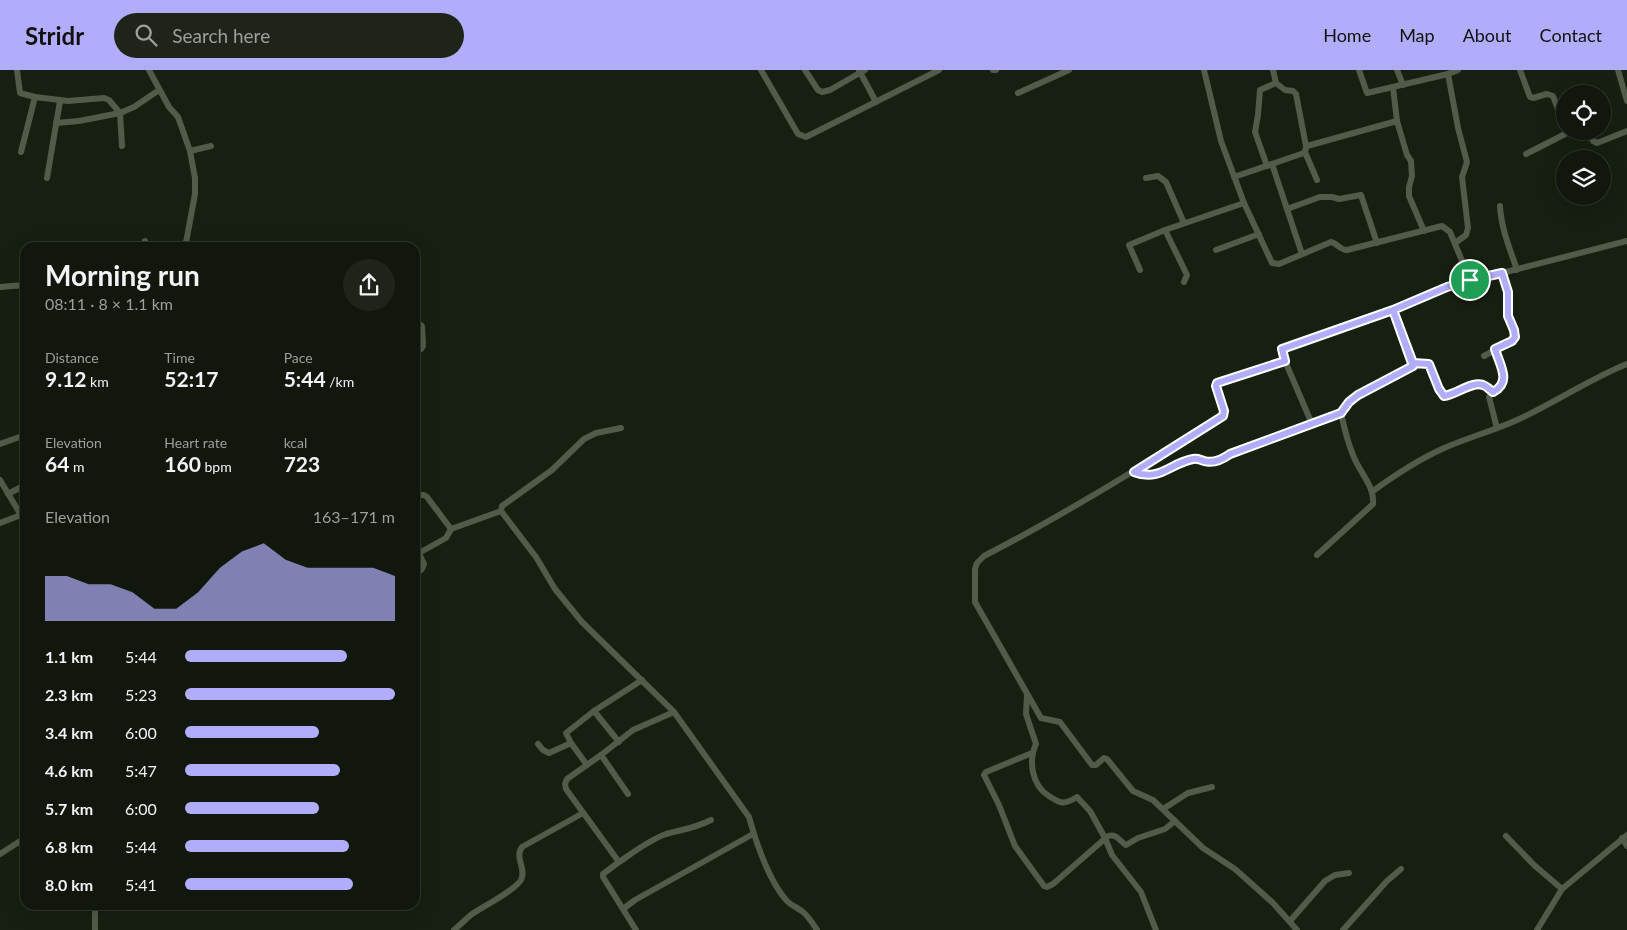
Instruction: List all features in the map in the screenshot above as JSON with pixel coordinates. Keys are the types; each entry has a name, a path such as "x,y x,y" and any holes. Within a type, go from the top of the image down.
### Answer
{"street":[{"path":"17,70 20,93 60,101 104,98 109,100 120,113 122,146"},
{"path":"148,70 171,110 178,117 190,151 195,178 195,194 187,242"},
{"path":"761,70 798,134 806,137 876,102 925,73 939,70"},
{"path":"807,70 818,90 822,92 830,90 861,71 876,102"},
{"path":"1018,94 1069,70"},
{"path":"1204,70 1219,132 1234,177 1272,263 1279,264 1331,242 1340,249 1347,250 1442,226 1450,232 1470,280"},
{"path":"1273,70 1276,83 1285,90 1293,91 1296,94 1305,149 1317,180"},
{"path":"1359,70 1367,93 1458,70"},
{"path":"1397,70 1403,84"},
{"path":"1520,70 1530,97 1547,94 1552,96 1556,105"},
{"path":"1618,70 1627,101"},
{"path":"1448,74 1458,128 1467,162 1462,177 1468,228 1466,235 1454,243"},
{"path":"1276,83 1260,90 1255,132 1287,209 1302,254"},
{"path":"1393,87 1397,121 1406,155 1411,161 1412,176 1409,196 1424,230"},
{"path":"56,123 79,121 120,113 134,108 159,90"},
{"path":"21,152 35,97"},
{"path":"47,178 60,101"},
{"path":"1234,177 1270,165 1305,149 1397,121"},
{"path":"1611,137 1627,131"},
{"path":"1526,154 1556,137"},
{"path":"1594,140 1597,143 1604,140"},
{"path":"190,151 211,146"},
{"path":"1146,178 1158,176 1166,182 1184,223"},
{"path":"1287,209 1320,197 1339,199 1361,194 1377,243"},
{"path":"1140,270 1129,245 1244,202"},
{"path":"1500,206 1505,232 1517,270"},
{"path":"1165,230 1187,275 1184,282"},
{"path":"1216,250 1259,234"},
{"path":"1312,424 1285,361 1282,349 1393,310 1442,289 1470,280 1517,270 1627,241"},
{"path":"1484,356 1512,341 1515,337 1508,316 1508,292 1502,273"},
{"path":"0,287 20,285"},
{"path":"1134,472 1149,476 1191,459 1200,459 1205,462 1221,460 1230,454 1341,413 1349,402 1358,395 1413,366 1393,310"},
{"path":"420,325 422,326 423,346 420,350"},
{"path":"1495,349 1504,379 1500,388 1493,392 1489,399 1497,428"},
{"path":"1285,361 1216,384 1224,411 1223,416 1134,472 1035,530 984,556 977,563 974,578 975,602 1040,718 1060,722 1091,764 1095,766 1104,758 1107,759 1130,789 1139,795 1153,800 1203,848 1235,870 1273,903 1298,930"},
{"path":"1413,363 1429,364 1439,389 1444,396 1480,384 1485,385 1493,392"},
{"path":"1373,490 1441,449 1497,428 1554,402 1612,370 1627,364"},
{"path":"1317,555 1371,508 1374,496 1373,490 1357,466 1352,454 1341,413"},
{"path":"501,511 502,506 552,470 584,439 596,433 621,428"},
{"path":"0,444 20,437"},
{"path":"0,480 20,513"},
{"path":"8,494 20,488"},
{"path":"420,495 427,497 451,529"},
{"path":"420,552 446,538 451,529 501,511"},
{"path":"501,511 536,557 555,588 582,622 674,712 749,817 753,834 781,892 788,901 810,920 817,930"},
{"path":"0,523 20,515"},
{"path":"420,555 424,567 420,570"},
{"path":"587,765 566,733 594,711 642,680"},
{"path":"1027,694 1026,714 1036,744 1032,753 1033,774 1042,792 1060,803 1068,803 1077,798 1090,811 1112,855 1141,892 1156,930"},
{"path":"594,711 619,742"},
{"path":"619,862 566,789 567,778 602,755 638,726 674,712"},
{"path":"538,744 549,753 571,743"},
{"path":"1032,753 986,772 984,775 999,805 1015,846 1044,886 1047,887 1054,884 1105,838 1111,835 1116,836 1127,845 1138,838 1165,829 1175,821"},
{"path":"602,755 628,794"},
{"path":"1163,809 1188,793 1212,787"},
{"path":"454,930 471,915 518,884 522,877 518,856 522,846 583,813"},
{"path":"636,930 603,877 604,874 652,840 666,834 698,827 711,820"},
{"path":"623,909 635,900 753,834"},
{"path":"1506,836 1534,865 1562,889"},
{"path":"1537,930 1562,889 1625,837 1627,846"},
{"path":"0,854 20,841"},
{"path":"1343,930 1387,881 1401,869"},
{"path":"1290,921 1324,881 1335,875 1349,873"},
{"path":"95,910 95,930"}],"route":[{"path":"1470,280 1447,287 1393,310 1413,366 1358,395 1349,402 1341,413 1230,454 1221,460 1205,462 1196,458 1191,459 1149,476 1134,472 1223,416 1224,411 1216,386 1217,383 1285,361 1282,349 1393,310 1413,363 1427,362 1429,364 1442,395 1448,396 1480,384 1485,385 1493,392 1497,390 1504,382 1504,379 1495,349 1512,341 1515,337 1508,316 1507,287 1502,273 1470,280"}]}
